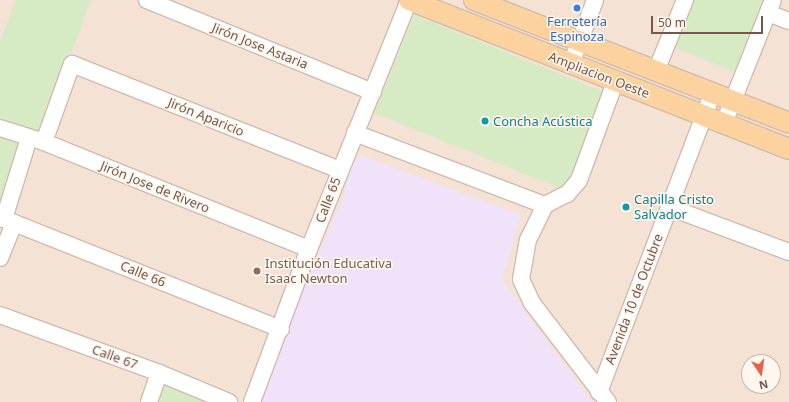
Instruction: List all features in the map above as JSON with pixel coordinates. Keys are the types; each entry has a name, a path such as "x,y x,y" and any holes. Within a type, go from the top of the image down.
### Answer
{"main road":[{"name":"Ampliacion Oeste","path":"409,0 789,149"},
{"name":"Ampliacion Oeste","path":"474,0 498,4 656,72 789,123"}],"street":[{"name":"Jirón Jose Astaria","path":"147,0 373,92"},
{"name":"Calle 65","path":"252,402 281,329 309,249 409,0"},
{"path":"571,64 595,0"},
{"path":"656,72 685,0"},
{"path":"724,123 770,6 789,21"},
{"name":"Jirón Aparicio","path":"36,140 72,64 340,170"},
{"path":"603,397 532,302 521,279 528,240 545,205 567,194 579,180 615,82"},
{"name":"Avenida 10 de Octubre","path":"603,397 669,207 712,94"},
{"name":"Jirón Jose de Rivero","path":"0,128 36,140 309,249"},
{"path":"355,133 545,205"},
{"path":"0,258 9,221 36,140"},
{"path":"669,207 789,252"},
{"name":"Calle 66","path":"9,221 281,329"},
{"name":"Calle 67","path":"0,315 159,373 229,402"},
{"path":"149,402 159,373"}],"shaded area":[{"path":"0,0 789,0 789,402 0,402"},
{"path":"360,155 521,215 502,280 592,402 256,402 345,192 348,166"}],"green space":[{"path":"16,0 91,0 71,54 68,54 38,133 0,119 0,41"},
{"path":"692,0 766,0 737,73 673,47"},
{"path":"414,15 604,92 564,190 374,113"},
{"path":"0,132 25,142 0,213"},
{"path":"161,378 219,402 153,402"}],"place":[{"name":"Ferretería Espinoza","path":"577,8"},
{"name":"Concha Acústica","path":"485,121"},
{"name":"Capilla Cristo Salvador","path":"626,207"},
{"name":"Institución Educativa Isaac Newton","path":"257,271"}]}
